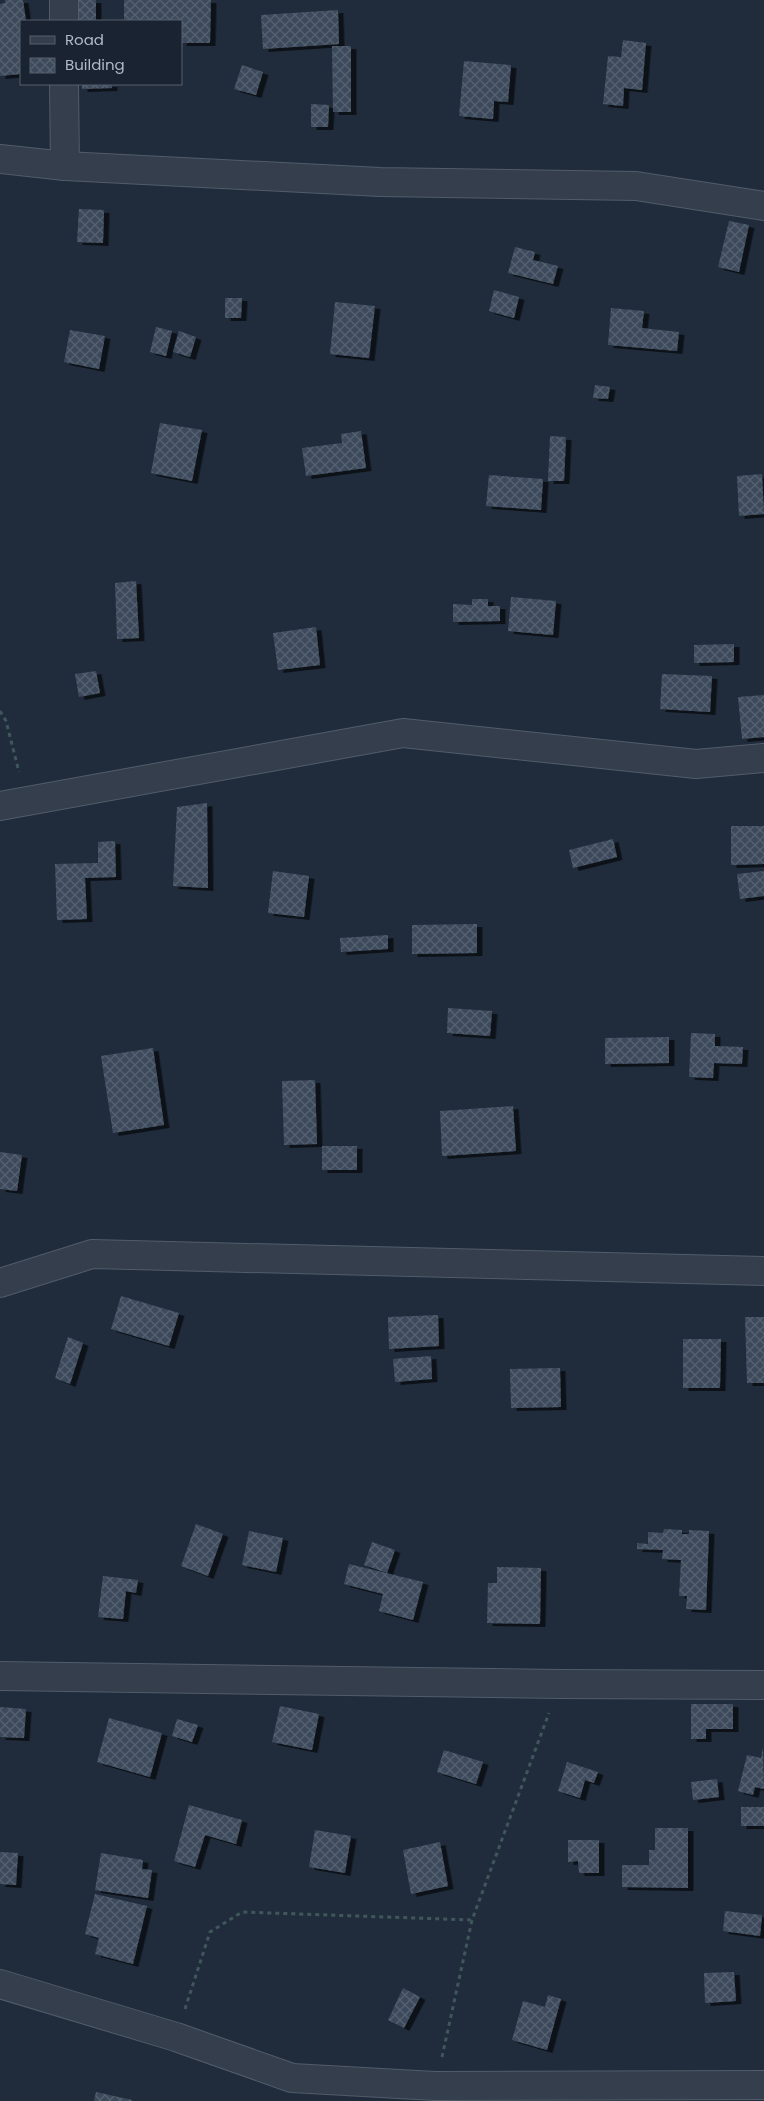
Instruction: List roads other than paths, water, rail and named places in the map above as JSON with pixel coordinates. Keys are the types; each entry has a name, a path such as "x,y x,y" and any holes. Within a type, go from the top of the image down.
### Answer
{"street":[{"path":"64,0 64,20"},
{"path":"64,85 65,166"},
{"path":"0,159 65,166 380,182 636,186 764,206"},
{"path":"0,806 27,803 403,733 696,764 764,758"},
{"path":"0,1284 92,1254 764,1271"},
{"path":"0,1676 764,1685"},
{"path":"0,1984 176,2037 292,2078 435,2086 764,2085"}]}
